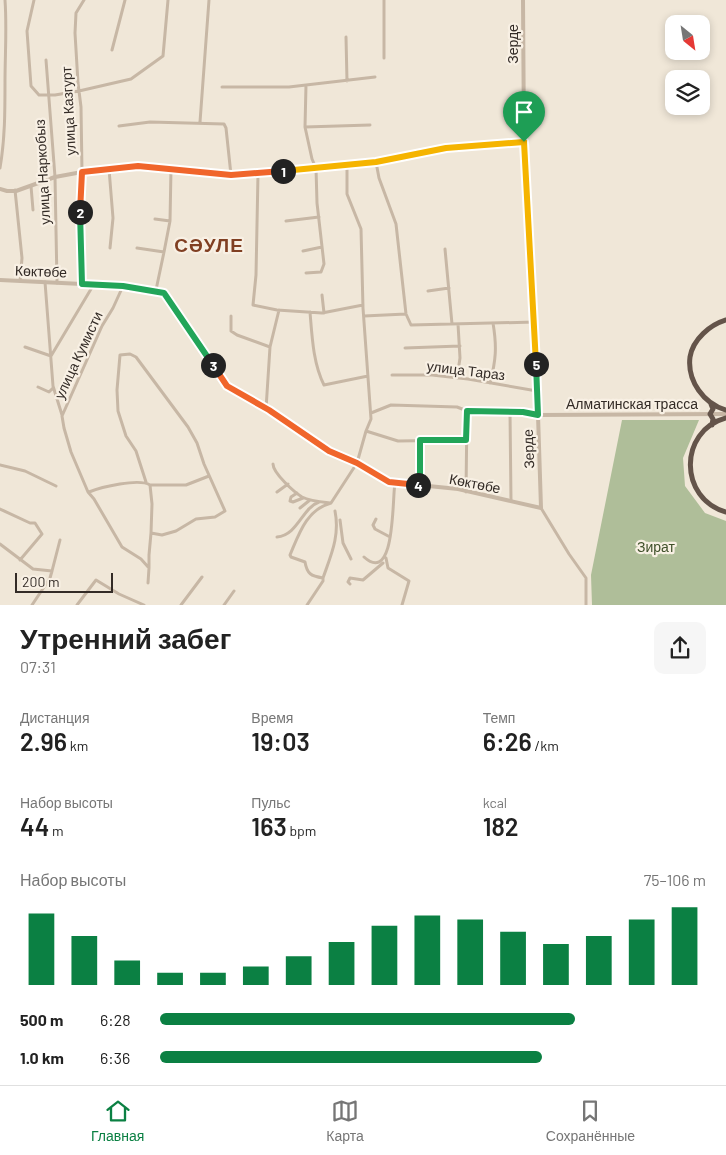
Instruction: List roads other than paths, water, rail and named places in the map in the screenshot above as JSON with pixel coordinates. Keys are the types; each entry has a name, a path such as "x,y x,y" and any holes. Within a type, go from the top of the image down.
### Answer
{"highway":[{"path":"726,320 705,331 696,342 690,357 692,373 703,399 716,408 726,410"},
{"path":"711,404 713,409 710,414 713,419 712,424"},
{"path":"726,416 712,424 696,440 689,462 694,484 706,502 726,512"}],"street":[{"path":"0,168 4,148 7,22 5,0"},
{"path":"34,0 27,31 30,86 39,95 56,95 131,79 163,56 168,0"},
{"name":"улица Казгурт","path":"82,284 80,198 82,172 81,108 76,13 84,0"},
{"path":"112,50 125,0"},
{"path":"200,122 209,0"},
{"path":"384,0 384,58"},
{"name":"Зерде","path":"523,0 524,142 535,322 541,508"},
{"path":"346,37 347,80"},
{"name":"улица Наркобыз","path":"46,60 55,177 57,283"},
{"path":"222,87 289,87 375,77"},
{"path":"306,85 305,127 312,159 316,168 318,217 324,264 321,272 306,273"},
{"path":"120,126 150,122 224,124 231,175"},
{"path":"305,127 370,124"},
{"path":"0,189 7,191 16,190 55,177 138,166 231,175 258,174 376,162 446,148 524,142"},
{"path":"376,162 379,178 396,224 406,314 411,325 535,322"},
{"path":"323,578 310,575 306,570 305,562 290,555 299,534 311,514 321,506 331,504 357,463 366,431 372,419 363,305 361,229 347,194 347,164"},
{"path":"156,290 170,220 171,168"},
{"path":"109,169 113,218 110,248"},
{"path":"258,174 256,275 253,305 279,310 324,313 363,305"},
{"path":"31,186 34,210"},
{"path":"16,190 22,258 20,281"},
{"path":"286,221 318,217"},
{"path":"154,219 170,220"},
{"path":"304,251 322,247"},
{"path":"137,248 164,252"},
{"path":"445,249 452,324"},
{"name":"Көктөбе","path":"0,280 123,286 156,290 164,293 227,386 266,409 329,451 357,463 389,482 458,489 541,508"},
{"path":"45,282 53,387 62,416"},
{"path":"51,356 94,284"},
{"name":"улица Кумисти","path":"123,286 102,326 62,416 71,452 88,492 122,547 141,559 149,568"},
{"path":"428,291 449,288"},
{"path":"322,295 324,313"},
{"path":"266,409 270,347 279,310"},
{"path":"310,312 314,347 320,377 324,385 368,376"},
{"path":"364,316 406,314"},
{"path":"231,316 230,331 270,347"},
{"path":"490,383 497,344 493,323"},
{"path":"457,378 460,358 458,324"},
{"path":"405,348 460,346"},
{"path":"25,347 51,356"},
{"path":"146,482 136,451 126,436 118,411 117,390 120,356 130,354 136,357 188,426 225,511 208,519 196,519 176,531 162,534 151,533"},
{"name":"улица Тараз","path":"392,375 457,378 537,391"},
{"path":"38,388 49,392 53,387"},
{"path":"371,413 391,405 457,407 467,411 523,412 538,415"},
{"path":"466,492 467,411"},
{"path":"510,412 511,501"},
{"name":"Алматинская трасса","path":"538,415 710,414 726,416"},
{"path":"366,431 398,440 466,440"},
{"path":"420,440 420,486"},
{"path":"0,464 24,470 56,486"},
{"path":"273,464 275,471 297,493 311,500 331,504"},
{"path":"88,492 106,485 140,481 150,485 186,485 209,476"},
{"path":"395,483 386,561 388,568 409,581 402,605"},
{"path":"278,492 288,484"},
{"path":"148,583 148,555 151,533 150,485"},
{"path":"297,493 290,498 291,502 303,497"},
{"path":"300,508 311,500"},
{"path":"277,537 294,528 312,505 320,501"},
{"path":"541,508 586,578 586,605"},
{"path":"0,509 30,523 35,523 42,534 20,560"},
{"path":"306,605 322,584 335,544 337,527 335,511"},
{"path":"376,519 375,529 390,536"},
{"path":"340,520 343,542 350,559"},
{"path":"32,605 50,578 60,540"},
{"path":"0,544 36,570 52,571"},
{"path":"141,559 148,555"},
{"path":"364,557 368,562 377,562 383,560 386,555"},
{"path":"350,584 348,582 350,578 364,580 383,563"},
{"path":"182,605 202,577"},
{"path":"77,605 96,580 119,594 144,605"},
{"path":"224,605 234,590"}],"district":[{"name":"СӘУЛЕ","path":"209,244"}],"park label":[{"name":"Зират","path":"656,546"}]}
